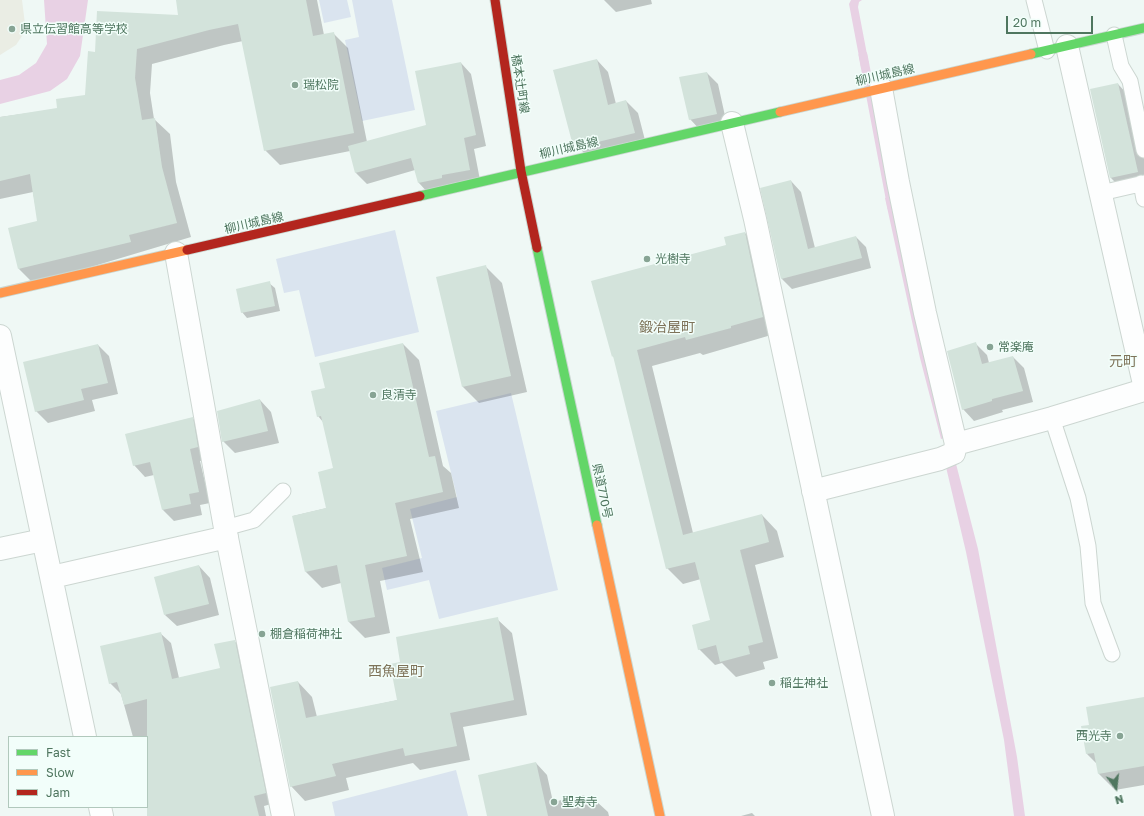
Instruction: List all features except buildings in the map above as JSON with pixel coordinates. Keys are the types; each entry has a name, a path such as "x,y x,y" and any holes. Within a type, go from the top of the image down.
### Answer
{"main road":[{"name":"橋本辻町線","path":"495,0 521,171"},
{"name":"柳川城島線","path":"0,293 521,171 1144,28"},
{"name":"県道770号","path":"521,171 660,816"}],"street":[{"path":"1057,48 1101,193 1144,384"},
{"path":"871,91 898,182 925,314 950,452"},
{"path":"732,123 883,816"},
{"path":"176,253 226,533 283,816"},
{"path":"0,336 85,736"},
{"path":"813,491 950,452 1052,418 1144,390"},
{"path":"52,577 226,533"},
{"path":"0,548 43,540"}],"lane":[{"path":"1034,0 1057,48"},
{"path":"1114,35 1121,66 1139,100 1144,150"},
{"path":"1101,193 1142,183 1144,199"},
{"path":"1052,418 1078,498 1088,546 1093,604 1112,654"},
{"path":"226,533 254,520 283,490"}],"shaded area":[{"name":"県立伝習館高等学校","path":"0,0 22,0 25,24 24,33 16,45 0,55"},
{"path":"44,0 88,0 80,56 67,79 50,91 0,104 0,80 19,75 36,63 47,44"},
{"path":"319,0 347,0 351,17 324,23"},
{"path":"352,0 392,0 415,110 362,121 345,40 359,37"},
{"path":"851,0 862,0 859,2 858,7 869,65 861,67 849,4"},
{"path":"892,196 948,437 941,439 920,358 885,198"},
{"path":"395,230 419,332 315,357 299,290 284,293 276,259"},
{"path":"511,393 558,590 439,619 429,580 387,590 382,568 422,558 410,509 457,497 436,411"},
{"path":"955,460 978,549 1017,757 1025,816 1014,816 1004,740 966,552 946,467"},
{"path":"456,770 468,816 335,816 332,802"}],"waterway":[{"path":"863,55 892,208"}],"traffic: fast":[{"path":"1031,54 1144,28"},
{"path":"420,196 780,112"},
{"path":"537,248 597,525"}],"traffic: slow":[{"path":"780,112 1031,54"},
{"path":"0,293 187,250"},
{"path":"597,525 660,816"}],"traffic: jam":[{"path":"495,0 521,171 537,248"},
{"path":"187,250 420,196"}],"place":[{"name":"県立伝習館高等学校","path":"12,29"},
{"name":"瑞松院","path":"295,85"},
{"name":"光樹寺","path":"647,259"},
{"name":"常楽庵","path":"990,347"},
{"name":"良清寺","path":"373,395"},
{"name":"棚倉稲荷神社","path":"262,634"},
{"name":"稲生神社","path":"772,683"},
{"name":"西光寺","path":"1120,736"},
{"name":"聖寿寺","path":"554,802"}],"district":[{"name":"鍛冶屋町","path":"667,328"},
{"name":"元町","path":"1123,362"},
{"name":"西魚屋町","path":"396,672"}]}
